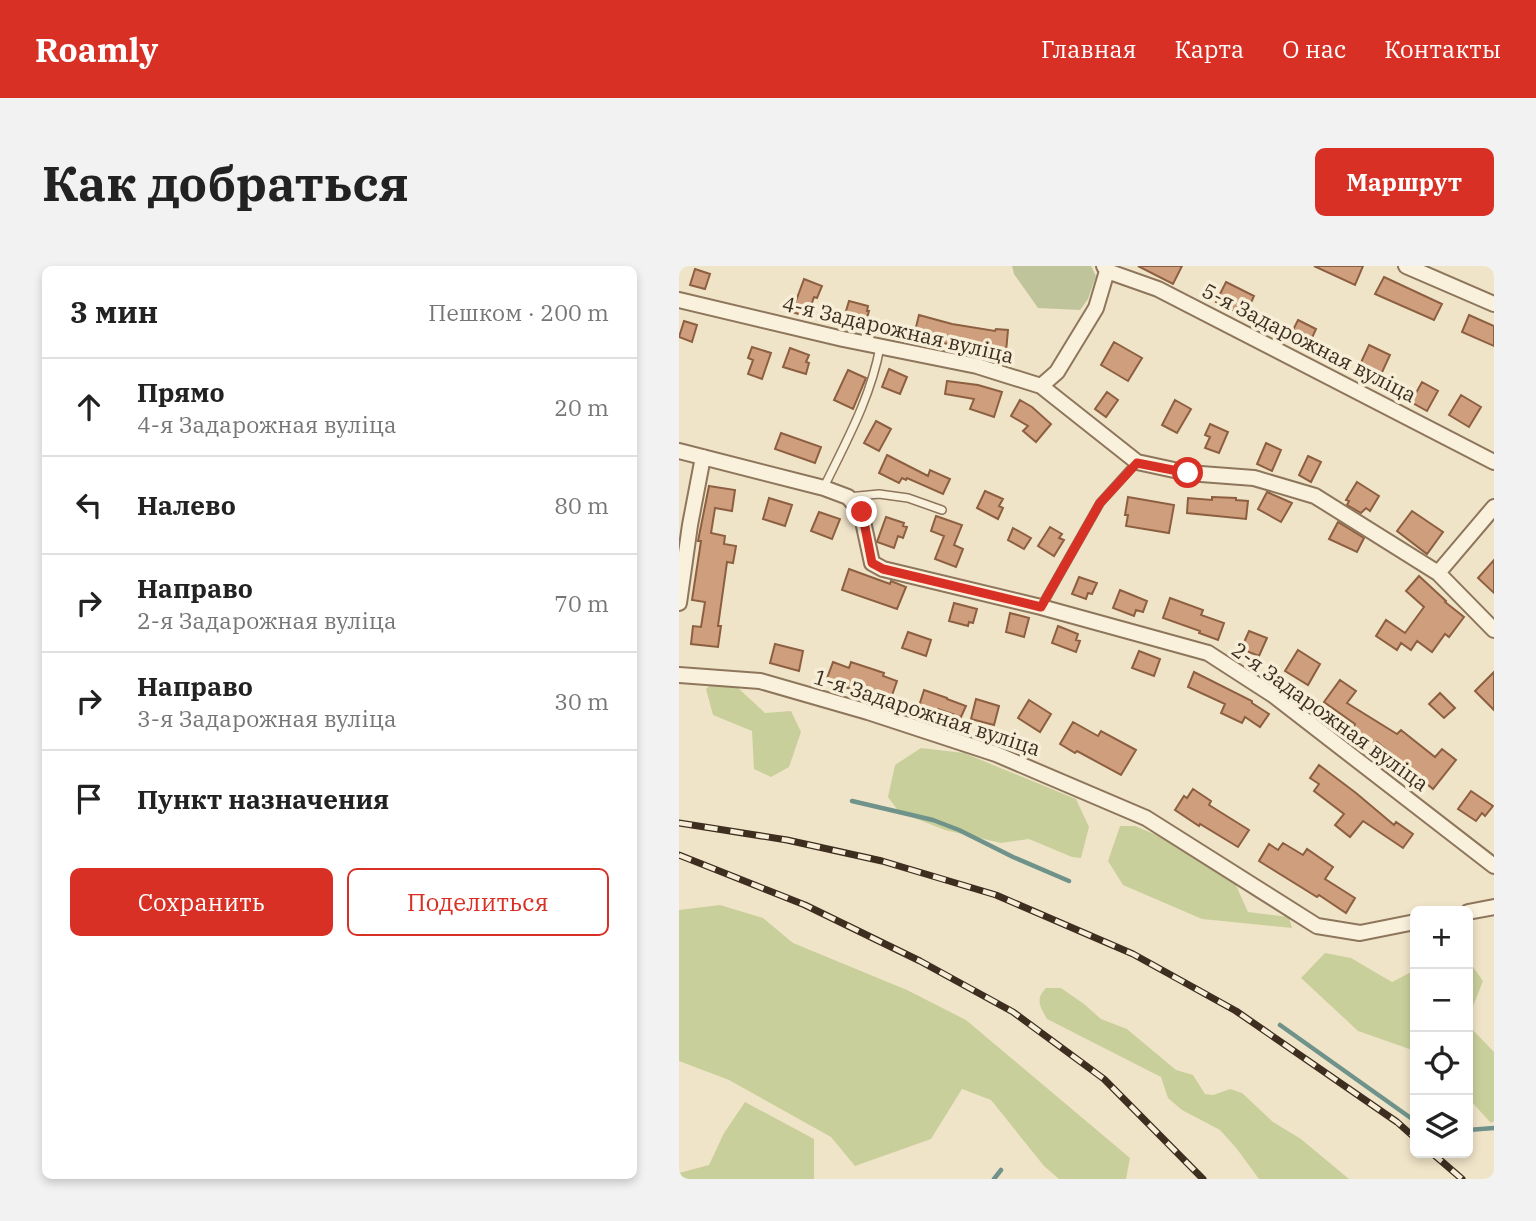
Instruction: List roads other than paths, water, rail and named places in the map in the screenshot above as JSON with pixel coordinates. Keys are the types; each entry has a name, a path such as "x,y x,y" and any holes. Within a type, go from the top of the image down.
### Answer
{"street":[{"path":"1406,266 1494,304"},
{"path":"1041,386 1057,372 1095,308 1106,269"},
{"name":"5-я Задарожная вуліца","path":"1106,269 1159,289 1494,463"},
{"name":"4-я Задарожная вуліца","path":"679,300 880,347 977,366 1041,386 1137,463 1188,473 1254,478 1315,496 1438,573 1494,630"},
{"path":"679,451 824,488 848,497"},
{"path":"679,603 703,457"},
{"name":"2-я Задарожная вуліца","path":"848,497 862,512 872,563 883,569 1041,607 1208,653 1273,695 1494,866"},
{"path":"1438,573 1494,507"},
{"name":"1-я Задарожная вуліца","path":"679,675 760,681 868,712 996,754 1146,818 1317,926 1360,933 1410,923"},
{"path":"1473,911 1494,906"}],"lane":[{"path":"824,488 860,413 876,368 880,347"},
{"path":"1041,607 1100,503 1137,463"},
{"path":"848,497 879,494 908,498 942,510"}],"waterway":[{"path":"852,801 933,820 1069,881"},
{"path":"1280,1025 1410,1117"},
{"path":"1473,1130 1494,1128"},
{"path":"994,1179 1001,1170"}],"railway":[{"path":"679,823 787,840 882,861 996,895 1133,954 1236,1011 1410,1134"},
{"path":"679,855 805,905 920,961 1013,1012 1104,1079 1203,1179"},
{"path":"1438,1158 1462,1179"}]}
